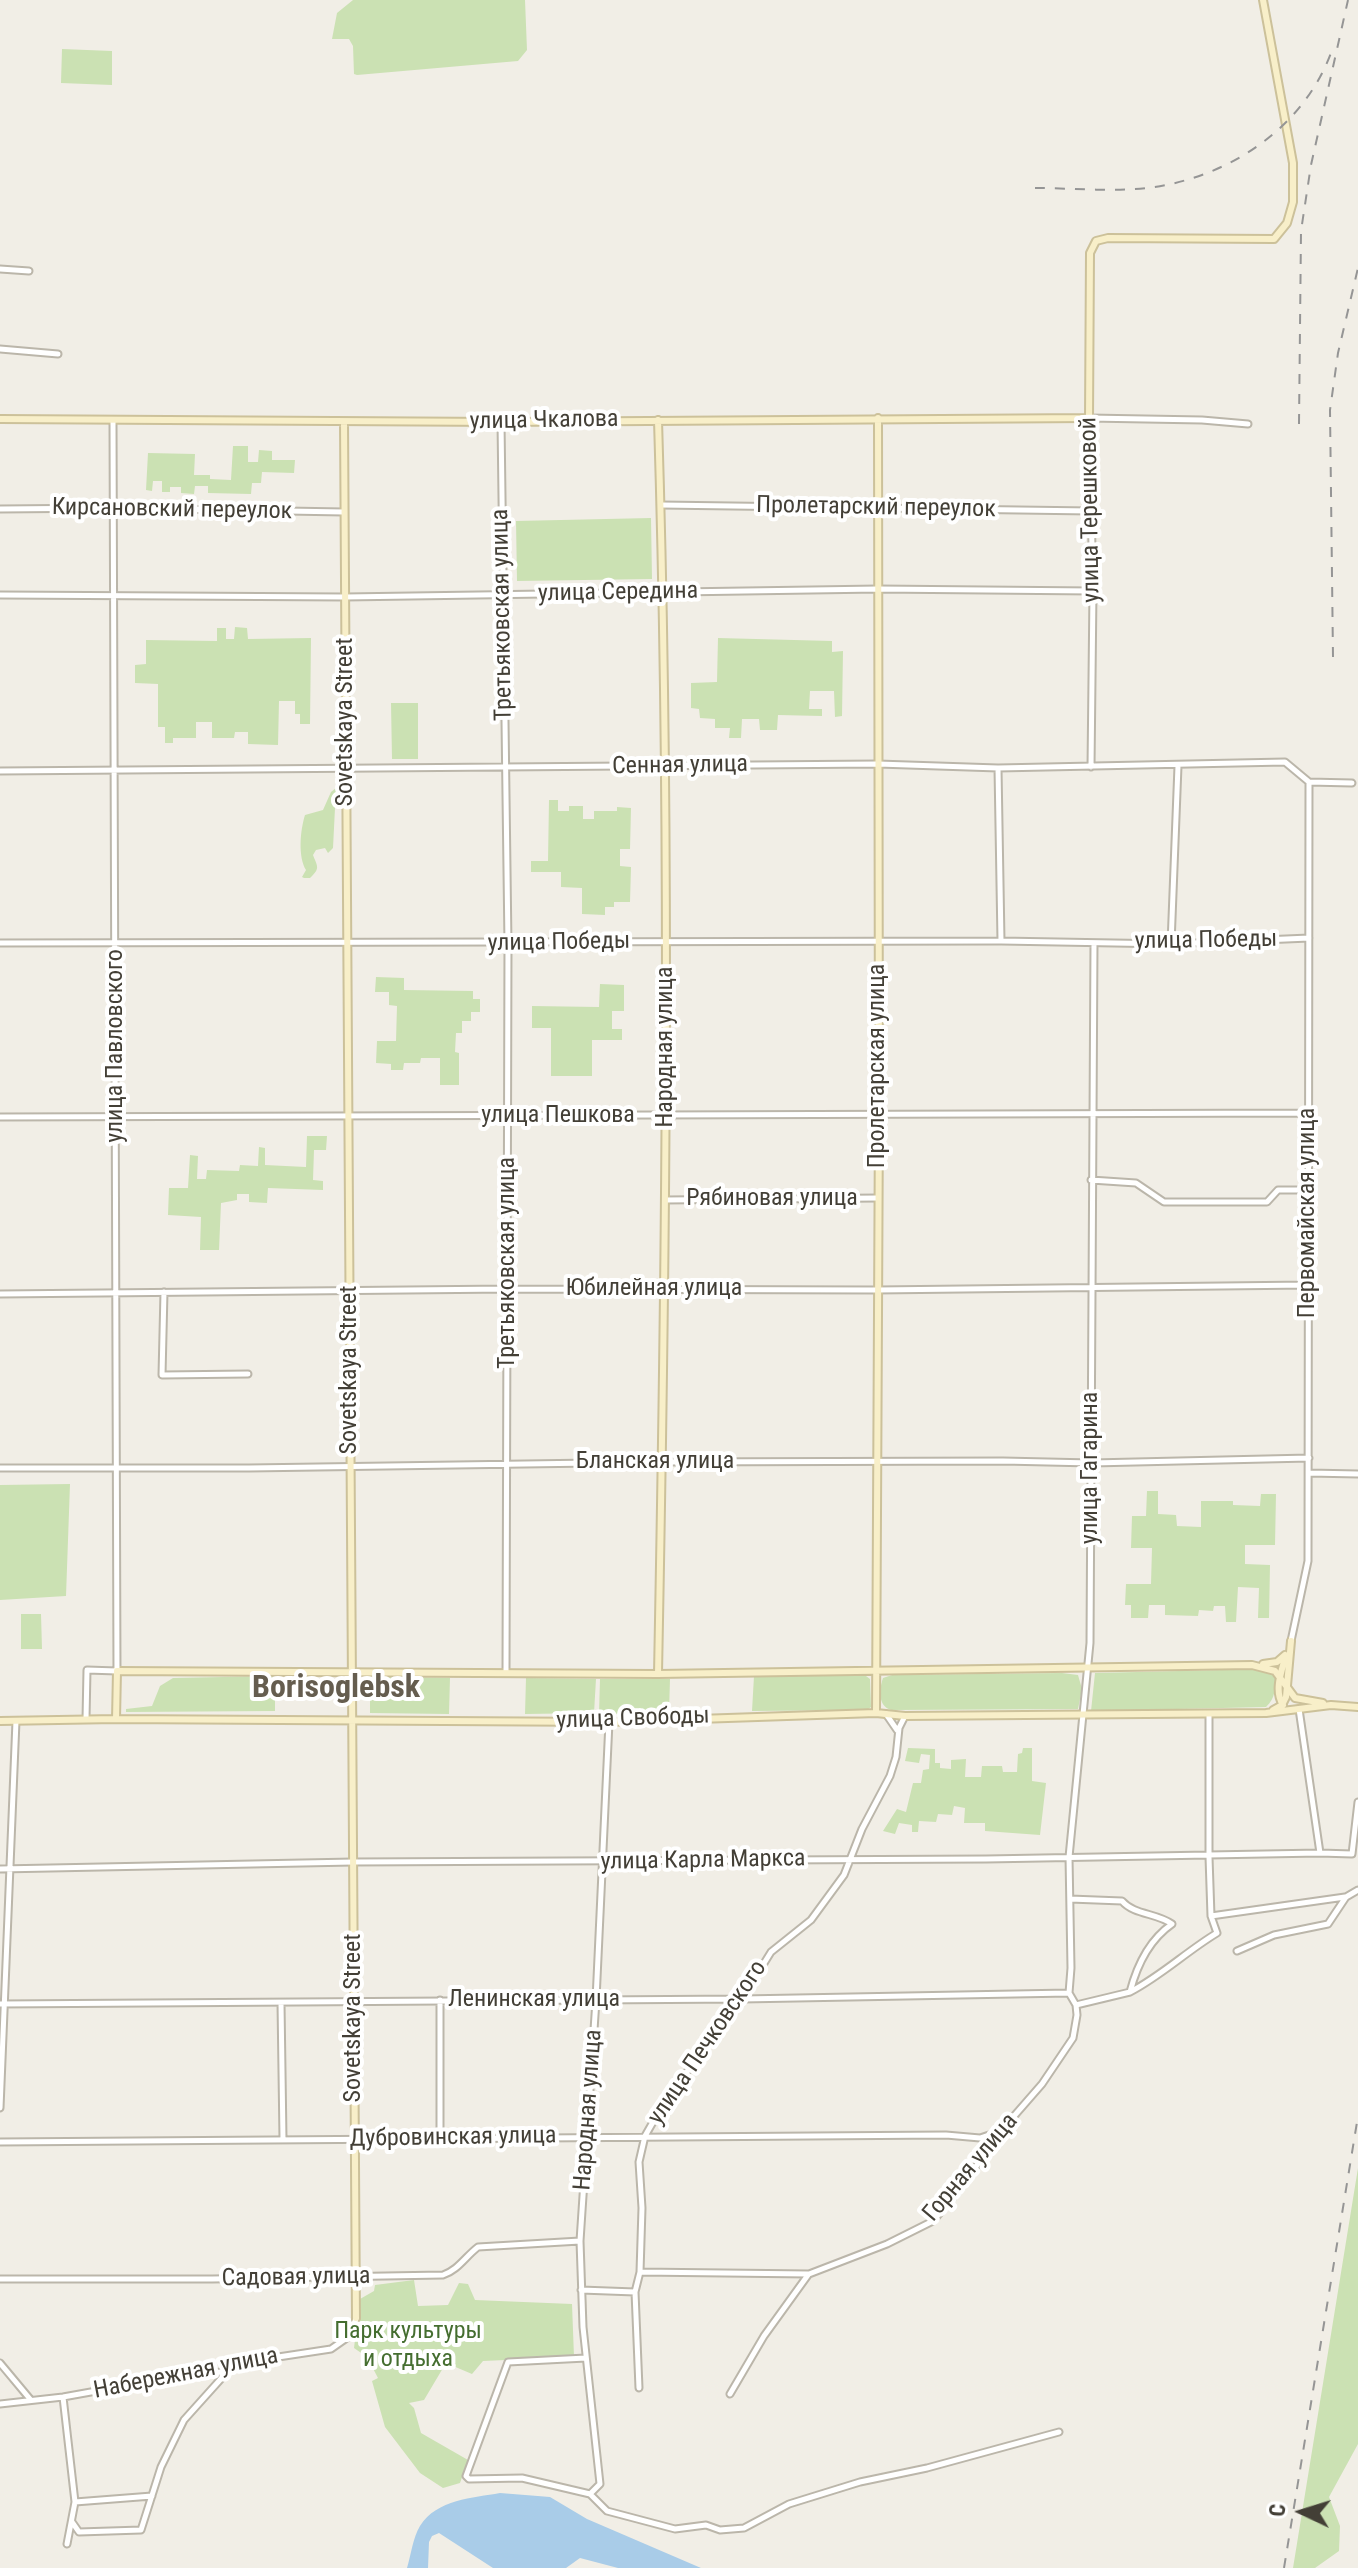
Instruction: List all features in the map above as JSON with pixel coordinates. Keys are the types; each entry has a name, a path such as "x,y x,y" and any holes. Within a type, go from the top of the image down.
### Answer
{"street":[{"name":"улица Терешковой","path":"1091,767 1090,253 1096,241 1108,238 1274,239 1287,223 1293,202 1293,163 1263,0"},
{"path":"0,269 29,271"},
{"path":"0,349 58,354"},
{"name":"Пролетарская улица","path":"876,1713 878,418"},
{"name":"улица Чкалова","path":"0,419 501,422 1089,418"},
{"path":"1089,418 1248,424"},
{"name":"Народная улица","path":"658,420 664,592 666,941 658,1674"},
{"name":"улица Павловского","path":"113,421 117,1671"},
{"name":"Sovetskaya Street","path":"344,422 356,2318"},
{"name":"Третьяковская улица","path":"501,422 508,944 506,1672"},
{"name":"Пролетарский переулок","path":"661,505 1091,511"},
{"name":"Кирсановский переулок","path":"0,509 344,512"},
{"name":"улица Середина","path":"0,595 345,597 878,589 1093,591"},
{"name":"Сенная улица","path":"0,771 878,764 998,768 1285,762 1309,782 1352,783"},
{"path":"1171,944 1178,766"},
{"path":"998,768 1001,941"},
{"name":"Первомайская улица","path":"1291,1641 1308,1561 1309,782"},
{"name":"улица Победы","path":"0,943 1001,941 1171,944 1309,938"},
{"name":"улица Гагарина","path":"1069,1993 1069,1857 1087,1669 1092,1463 1094,943"},
{"name":"улица Пешкова","path":"0,1117 1307,1113"},
{"path":"1091,1180 1136,1183 1164,1202 1267,1202 1278,1190 1307,1190"},
{"name":"Рябиновая улица","path":"665,1200 878,1198"},
{"name":"Юбилейная улица","path":"0,1294 1308,1285"},
{"path":"164,1292 162,1375 248,1374"},
{"name":"Бланская улица","path":"0,1468 662,1462 1092,1463 1309,1458"},
{"path":"1309,1473 1358,1474"},
{"path":"1291,1641 1280,1678 1279,1699 1282,1705 1295,1709 1320,1853"},
{"path":"1282,1705 1291,1641"},
{"path":"1252,1665 1277,1662 1287,1651"},
{"name":"улица Свободы","path":"117,1671 658,1674 1252,1665 1269,1668 1280,1678"},
{"path":"86,1719 87,1670 117,1671 116,1719"},
{"path":"1280,1678 1286,1688"},
{"name":"улица Свободы","path":"0,1721 609,1722 876,1713 905,1716 1266,1713 1331,1705 1358,1707 1301,1701 1286,1688"},
{"name":"улица Свободы","path":"1266,1713 1282,1705"},
{"path":"886,1714 896,1727 898,1739"},
{"path":"1069,1993 1076,2005 1130,1992 1217,1933 1211,1916 1209,1714"},
{"name":"улица Печковского","path":"639,2388 635,2292 640,2272 642,2208 639,2162 645,2136 665,2101 742,1999 771,1952 811,1920 844,1875 890,1776 899,1728 905,1716"},
{"path":"0,2108 16,1721"},
{"name":"Народная улица","path":"590,2494 600,2484 586,2358 580,2241 596,2000 609,1722"},
{"name":"улица Карла Маркса","path":"0,1869 353,1862 1352,1854 1358,1802"},
{"path":"1211,1916 1346,1897 1358,1890"},
{"path":"1237,1951 1274,1935 1328,1924 1346,1897"},
{"path":"1070,1899 1122,1901 1128,1908 1172,1924 1146,1951 1136,1969 1130,1992"},
{"name":"Ленинская улица","path":"2,2004 742,1999 1069,1993"},
{"path":"440,2000 440,2138"},
{"path":"281,2003 283,2139"},
{"name":"Горная улица","path":"809,2274 887,2244 933,2221 1001,2131 1042,2084 1073,2038 1077,2026 1076,2005"},
{"name":"Дубровинская улица","path":"0,2142 588,2136 946,2135 980,2138 1001,2131"},
{"name":"Садовая улица","path":"0,2279 443,2275 458,2268 466,2256 478,2247 580,2241"},
{"path":"640,2272 809,2274"},
{"path":"730,2394 764,2336 809,2274"},
{"path":"581,2290 635,2292"},
{"name":"Набережная улица","path":"0,2404 228,2371 265,2359 331,2349 351,2335 356,2318"},
{"path":"586,2358 508,2362 466,2476 469,2479 522,2478 590,2494 607,2511 675,2529 706,2525 720,2530 744,2528 789,2504 860,2482 927,2468 1059,2432"},
{"path":"0,2363 31,2399"},
{"path":"72,2522 79,2532 141,2530 161,2467 184,2420 228,2371"},
{"path":"63,2397 75,2502 67,2544"},
{"path":"75,2502 152,2496"}],"green space":[{"path":"353,0 525,0 527,50 518,61 357,75 354,74 353,46 349,39 332,39 337,13"},
{"path":"62,49 112,51 112,85 61,83"},
{"path":"233,446 248,446 248,462 258,462 259,450 272,451 272,460 295,460 294,473 262,472 261,483 252,483 251,494 208,493 208,486 195,486 194,494 181,493 181,487 170,487 170,492 162,492 162,481 153,481 152,491 146,490 148,453 195,454 194,475 231,480"},
{"path":"651,518 652,579 517,581 516,521"},
{"path":"235,627 247,628 248,639 311,638 310,724 300,724 300,714 295,714 295,701 279,701 278,745 248,744 248,732 235,732 234,738 212,738 212,722 196,722 196,738 173,738 173,743 165,743 165,727 158,727 158,684 135,683 135,665 146,664 146,640 217,641 217,628 226,628 226,639 234,639"},
{"path":"718,638 832,641 832,652 843,651 842,716 835,717 834,691 810,691 809,709 822,709 822,716 778,715 777,730 760,730 759,719 742,719 741,738 729,738 730,728 715,728 715,719 700,718 699,709 691,708 691,683 717,682"},
{"path":"391,703 418,703 418,759 392,759"},
{"path":"336,788 333,848 328,853 325,848 316,850 313,855 317,869 310,878 304,878 306,870 301,844 305,815 323,810"},
{"path":"549,800 558,800 558,811 569,811 569,806 583,806 583,819 594,819 594,811 631,808 630,849 620,849 620,866 631,867 630,902 614,902 614,907 605,907 605,915 582,914 582,888 561,887 561,872 531,872 531,861 548,861"},
{"path":"376,977 404,978 404,990 473,991 473,999 480,999 480,1012 471,1012 471,1021 462,1021 462,1033 456,1033 459,1085 440,1085 440,1058 421,1058 420,1063 404,1063 403,1070 391,1070 391,1064 376,1063 377,1041 396,1041 397,1006 389,1005 389,992 375,992"},
{"path":"600,984 624,985 624,1011 612,1011 612,1029 622,1029 622,1040 592,1040 592,1076 551,1076 551,1028 532,1028 532,1006 599,1007"},
{"path":"307,1136 327,1136 326,1150 314,1150 313,1180 323,1181 323,1190 268,1188 267,1203 249,1202 249,1194 237,1194 237,1200 221,1203 219,1250 200,1250 201,1217 168,1215 169,1188 188,1188 190,1155 198,1156 197,1179 206,1179 207,1170 239,1171 240,1165 258,1166 259,1147 265,1148 265,1165 306,1167"},
{"path":"70,1484 66,1596 0,1600 0,1485"},
{"path":"1147,1491 1158,1491 1158,1514 1176,1515 1177,1526 1201,1527 1201,1501 1233,1501 1233,1505 1260,1506 1261,1494 1276,1494 1275,1545 1245,1545 1245,1564 1270,1565 1269,1618 1258,1618 1259,1588 1238,1587 1236,1622 1226,1622 1225,1606 1214,1606 1213,1611 1199,1610 1198,1616 1165,1615 1165,1605 1149,1605 1148,1618 1131,1618 1131,1605 1125,1605 1126,1584 1151,1584 1152,1548 1131,1548 1132,1516 1146,1516"},
{"path":"21,1614 41,1614 42,1649 21,1649"},
{"path":"1263,1669 1275,1676 1273,1696 1266,1707 1091,1711 1095,1673"},
{"path":"892,1675 1078,1675 1082,1689 1078,1709 891,1710 884,1705 881,1697 883,1678"},
{"path":"273,1676 279,1681 275,1711 126,1712 126,1709 152,1706 160,1686 173,1678"},
{"path":"370,1676 450,1678 449,1714 370,1713"},
{"path":"754,1676 866,1676 870,1679 871,1707 867,1710 752,1711"},
{"path":"526,1678 596,1679 594,1713 525,1714"},
{"path":"600,1679 670,1679 669,1713 599,1714"},
{"path":"908,1748 935,1749 935,1763 940,1763 940,1768 951,1769 951,1760 966,1759 965,1777 981,1777 982,1766 1002,1766 1003,1772 1017,1772 1018,1754 1022,1753 1023,1748 1032,1748 1032,1781 1046,1783 1040,1835 985,1831 985,1823 964,1823 965,1808 954,1806 952,1815 938,1814 936,1822 919,1821 918,1832 912,1832 912,1825 899,1823 895,1834 883,1831 897,1809 906,1812 913,1783 921,1783 923,1770 929,1769 930,1755 921,1754 919,1763 905,1761"},
{"path":"1358,2168 1358,2444 1329,2497 1340,2526 1339,2551 1315,2568 1293,2568"},
{"name":"Парк культуры и отдыха","path":"414,2280 418,2306 448,2305 459,2283 468,2284 475,2300 572,2304 574,2357 483,2361 472,2374 446,2363 424,2400 409,2403 414,2408 421,2433 468,2460 460,2483 443,2488 420,2473 385,2427 372,2381 378,2378 367,2357 354,2348 360,2299 374,2291 375,2285"}],"water":[{"path":"500,2493 550,2497 587,2519 701,2568 618,2568 580,2558 566,2568 493,2568 439,2533 432,2536 429,2542 428,2568 407,2568 416,2535 427,2517 456,2501"}],"railway":[{"path":"1299,424 1301,231 1311,165 1348,0"},
{"path":"1035,188 1121,190 1155,187 1197,177 1222,166 1246,154 1288,121 1320,78 1331,53"},
{"path":"1333,657 1330,410 1338,353 1358,268"},
{"path":"1284,2568 1358,2116"}],"district":[{"name":"Borisoglebsk","path":"336,1689"}]}
